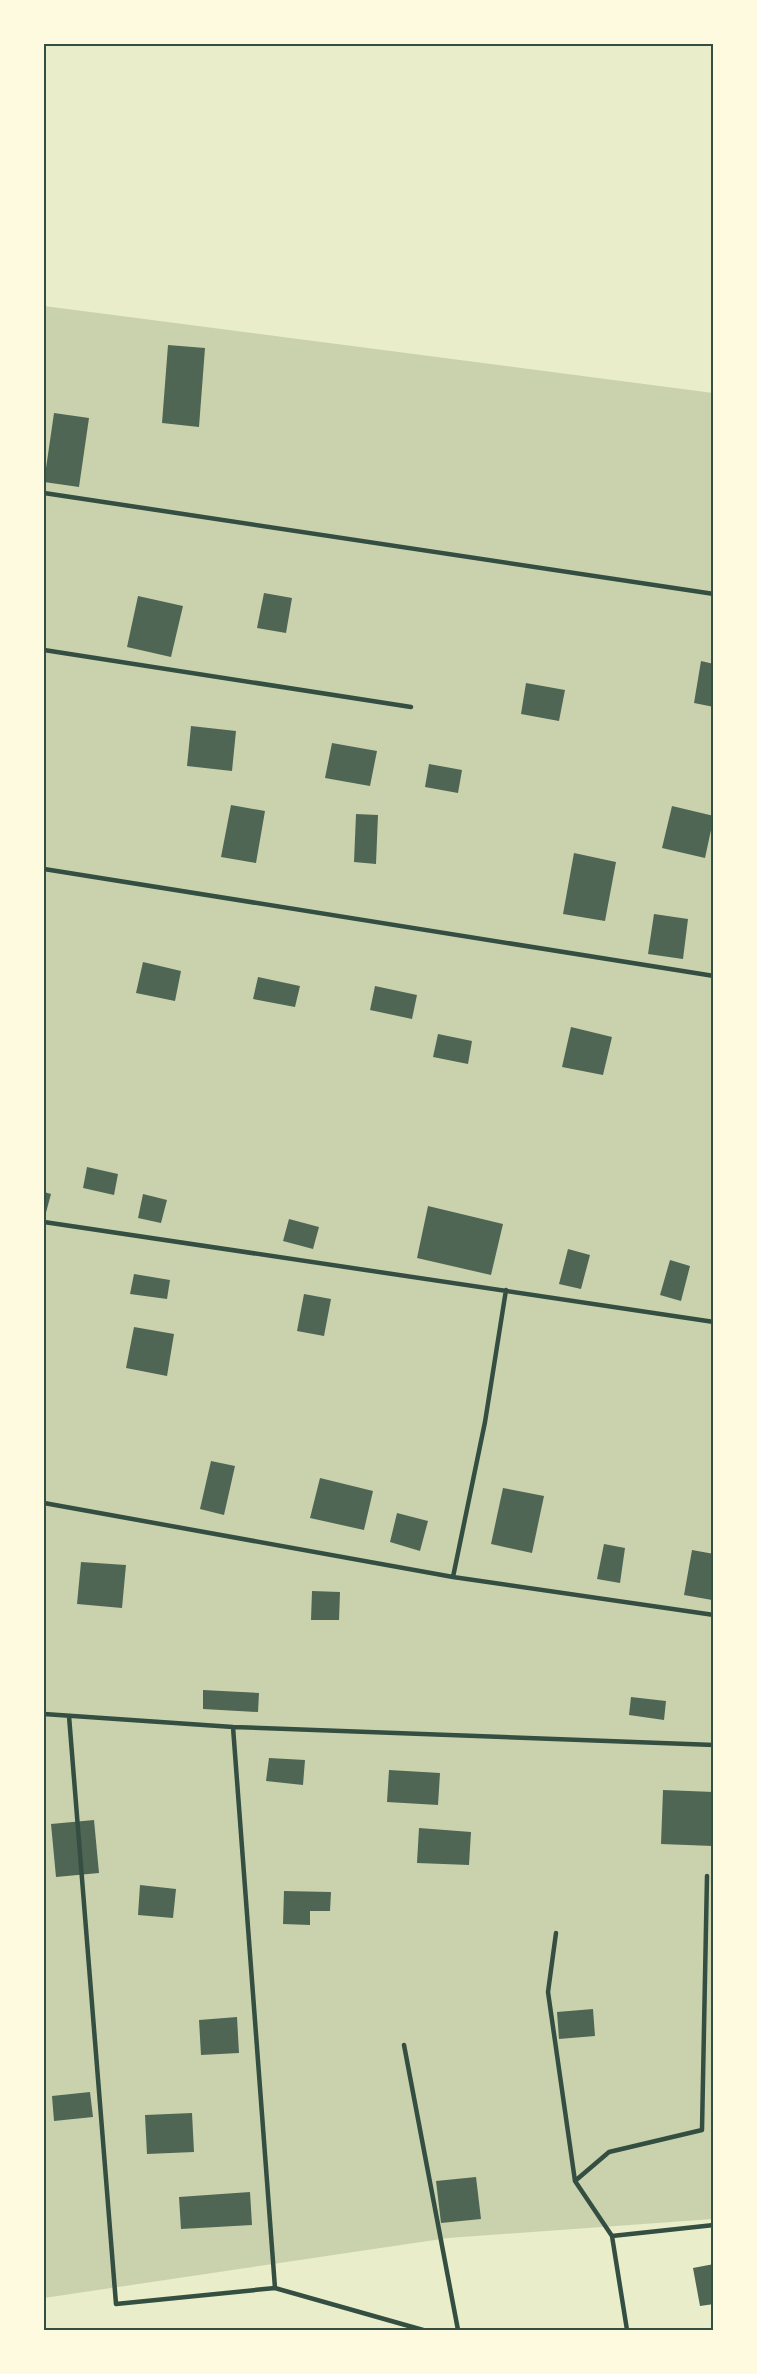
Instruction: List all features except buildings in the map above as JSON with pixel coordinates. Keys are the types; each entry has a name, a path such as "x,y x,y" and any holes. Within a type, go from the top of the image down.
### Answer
{"lane":[{"path":"44,493 714,594"},
{"path":"44,650 411,706"},
{"path":"44,868 714,976"},
{"path":"44,1222 714,1322"},
{"path":"453,1577 485,1422 506,1290"},
{"path":"44,1503 453,1577 714,1615"},
{"path":"44,1714 233,1727 714,1745"},
{"path":"69,1716 116,2304 274,2288 423,2331"},
{"path":"233,1727 274,2288"},
{"path":"575,2181 609,2152 702,2130 707,1876"},
{"path":"556,1933 548,1992 575,2181 612,2235 627,2331"},
{"path":"404,2046 458,2331"},
{"path":"612,2235 714,2225"}],"green space":[{"path":"44,306 713,393 713,2219 448,2238 44,2298"}]}
